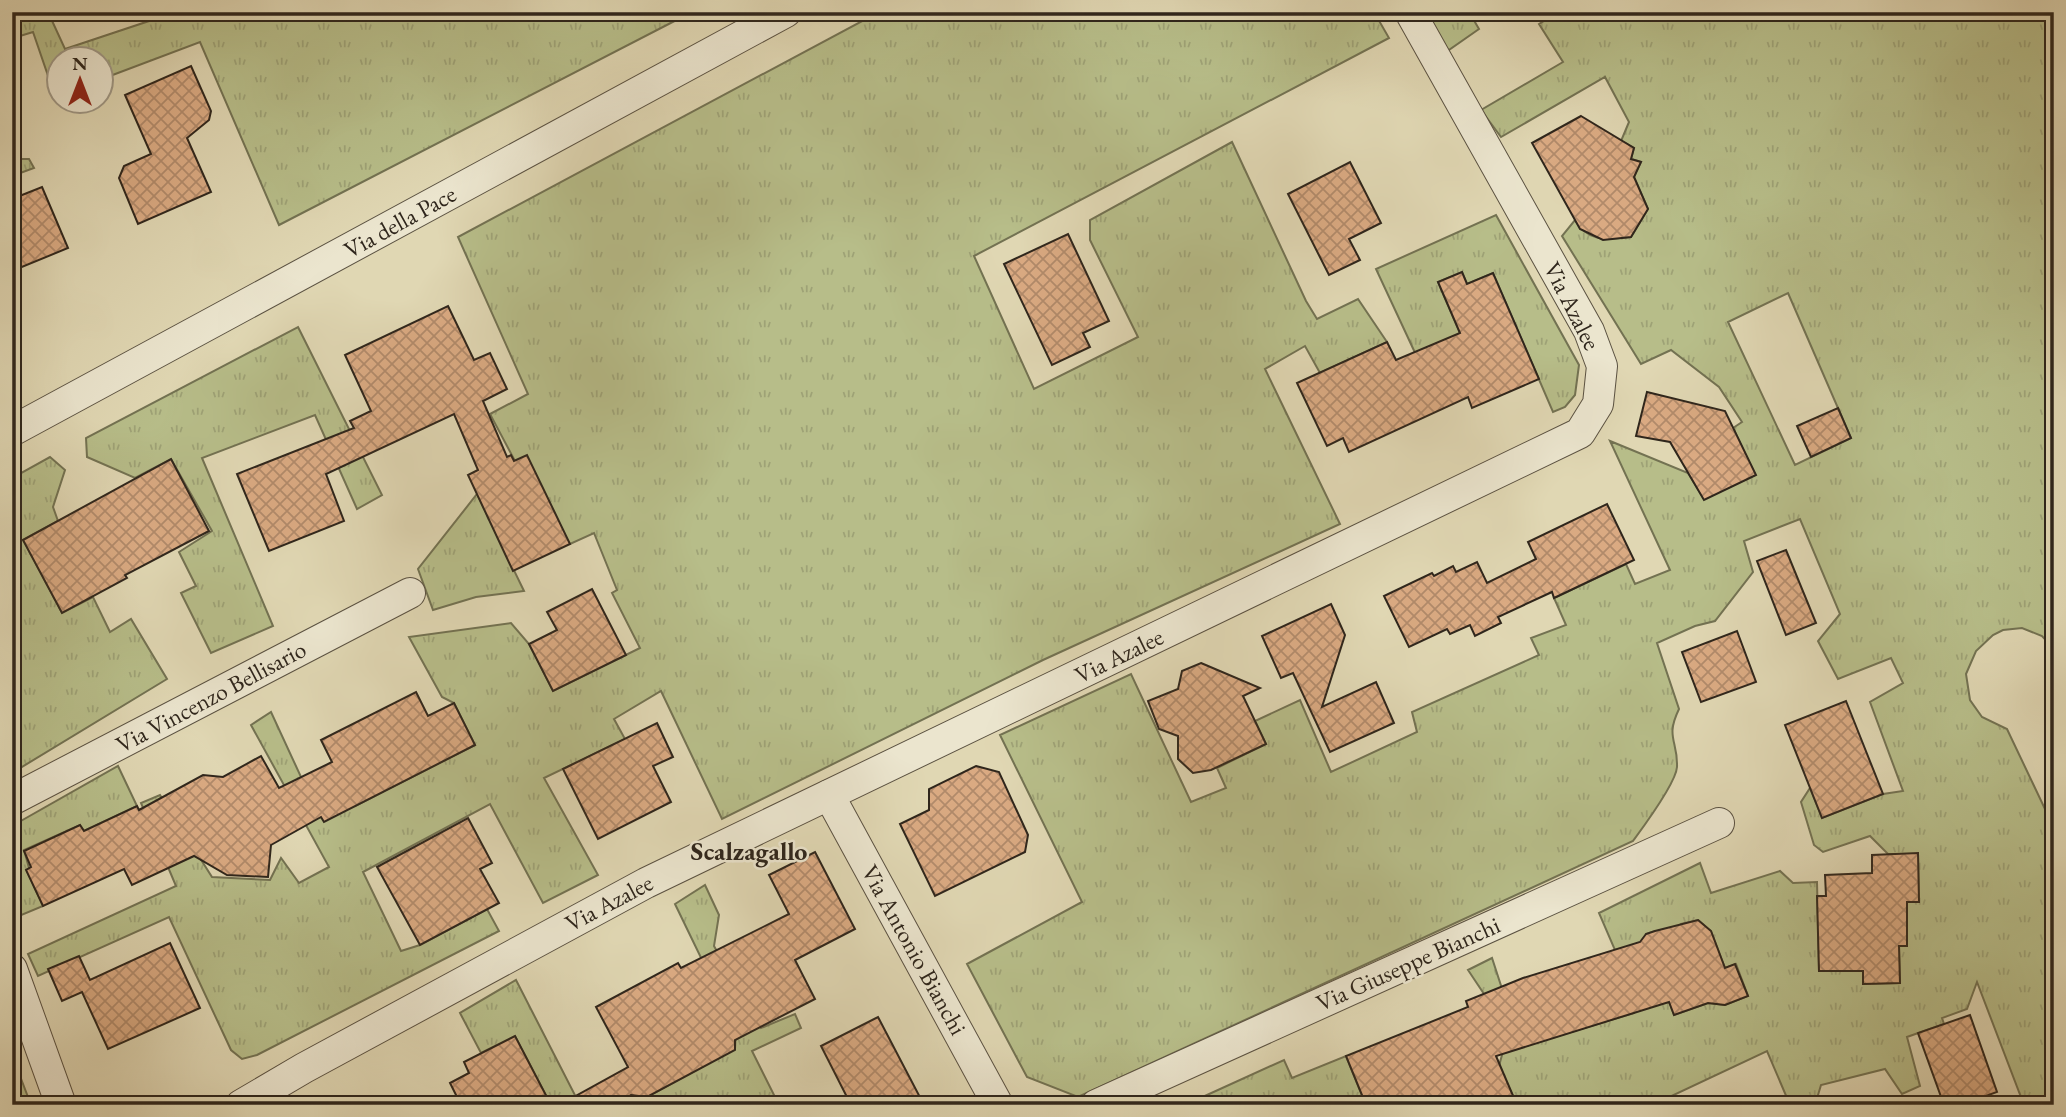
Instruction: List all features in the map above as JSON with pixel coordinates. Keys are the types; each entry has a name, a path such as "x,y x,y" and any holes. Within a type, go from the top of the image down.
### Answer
{"street":[{"name":"Via della Pace","path":"12,431 786,12"},
{"name":"Via Azalee","path":"241,1105 303,1068 646,883 1580,433 1598,404 1602,366 1589,331 1410,12"},
{"name":"Via Vincenzo Bellisario","path":"12,800 410,593"},
{"name":"Via Antonio Bianchi","path":"829,795 998,1105"},
{"name":"Via Giuseppe Bianchi","path":"1096,1105 1719,823"},
{"path":"12,969 61,1105"}],"green space":[{"path":"12,12 48,12 64,46 46,46 46,70 33,32 20,36"},
{"path":"146,12 692,12 279,225 200,42 116,74 116,46 74,46 149,21"},
{"path":"879,12 1374,12 1389,38 974,256 1034,389 1138,337 1090,240 1090,220 1232,142 1306,301 1317,319 1358,299 1387,342 1320,373 1305,346 1265,369 1340,524 1043,660 722,819 661,691 614,719 625,739 544,778 598,875 543,903 490,804 363,872 401,951 420,945 487,909 499,931 257,1055 242,1059 231,1050 169,917 38,976 28,954 176,886 141,803 160,795 212,877 270,880 281,858 299,883 329,867 251,725 271,712 301,777 355,806 475,745 454,703 442,697 409,637 511,623 529,644 553,691 640,648 612,593 617,590 594,533 570,544 515,461 490,414 528,394 458,237"},
{"path":"1425,12 1469,12 1479,29 1446,52"},
{"path":"1544,12 2054,12 2054,649 2042,636 2022,628 2003,630 1993,635 1976,651 1966,674 1970,700 1982,717 2007,729 2054,828 2054,1105 2024,1105 1977,982 1967,1009 1942,1018 1944,1024 1907,1037 1920,1086 1902,1094 1885,1069 1821,1085 1815,1105 1790,1105 1767,1051 1665,1099 1667,1105 1517,1105 1499,1066 1505,1044 1484,994 1468,970 1492,958 1521,1047 1634,1013 1615,950 1599,913 1700,863 1711,893 1780,871 1793,883 1817,882 1819,971 1863,971 1864,984 1900,983 1899,946 1907,945 1907,902 1919,902 1918,854 1888,854 1870,836 1823,852 1814,845 1801,802 1810,788 1822,818 1883,794 1903,791 1870,702 1903,683 1891,658 1838,679 1818,641 1840,614 1800,519 1744,541 1753,572 1715,621 1695,626 1657,643 1679,709 1672,733 1677,767 1666,793 1633,841 1078,1097 1027,1077 967,964 1082,902 1000,735 1131,674 1191,802 1226,788 1217,768 1266,744 1255,721 1300,700 1331,772 1417,732 1412,712 1539,655 1531,638 1566,625 1554,598 1626,564 1635,584 1670,570 1610,441 1688,473 1704,499 1755,475 1733,428 1742,422 1719,387 1671,350 1641,364 1562,236 1575,220 1592,236 1607,239 1631,237 1648,209 1634,177 1641,162 1631,159 1634,148 1621,141 1629,122 1605,77 1501,137 1481,110 1563,62 1539,24 1547,19","holes":["1788,293 1851,438 1795,465 1728,322","1698,920 1711,931 1725,968 1736,964 1748,996 1725,1005 1708,1003 1674,1015 1646,934 1655,931 1667,935 1681,924"]},
{"path":"12,159 29,159 34,168 12,176"},
{"path":"1496,215 1579,365 1575,395 1565,407 1553,412 1493,273 1467,284 1462,272 1438,282 1460,333 1417,357 1376,269"},
{"path":"298,327 382,495 357,509 315,415 202,458 273,626 211,653 181,593 196,586 179,552 212,531 171,459 135,478 87,457 86,438"},
{"path":"50,457 65,470 53,507 58,521 23,540 62,613 93,597 110,632 131,619 167,679 12,773 12,478"},
{"path":"477,494 524,591 476,597 433,610 418,569"},
{"path":"118,766 137,806 84,831 80,825 24,850 29,868 27,871 43,906 19,916 12,900 12,826"},
{"path":"705,885 719,915 714,946 761,1028 795,1014 801,1028 752,1051 779,1105 614,1105 631,1095 647,1097 735,1049 736,1030 675,904"},
{"path":"516,980 580,1105 551,1105 515,1036 481,1053 460,1013"},
{"path":"12,1055 31,1105 12,1105"},
{"path":"1346,1056 1366,1105 1185,1105 1284,1060 1292,1078"}],"building":[{"path":"191,66 211,111 209,120 187,138 211,192 138,224 119,178 124,166 151,154 125,95"},
{"path":"1581,116 1634,148 1631,159 1641,162 1634,177 1648,209 1631,237 1603,240 1580,229 1532,143"},
{"path":"1350,162 1381,223 1349,239 1360,260 1329,275 1288,194"},
{"path":"42,187 68,248 12,271 12,199"},
{"path":"1068,234 1109,321 1083,333 1090,347 1052,365 1004,264"},
{"path":"1462,272 1467,284 1493,273 1539,379 1472,408 1468,397 1349,452 1343,438 1327,446 1297,383 1387,342 1396,360 1460,333 1438,282"},
{"path":"448,306 474,360 490,353 507,389 483,401 507,457 511,455 514,461 527,455 570,544 513,571 468,475 478,470 454,414 326,474 344,521 269,551 237,474 354,428 350,421 371,411 345,355"},
{"path":"1647,392 1725,411 1756,475 1704,500 1670,442 1636,436"},
{"path":"1838,408 1851,438 1811,457 1797,426"},
{"path":"171,459 209,531 125,575 127,578 62,613 23,540"},
{"path":"1607,504 1634,560 1554,598 1552,592 1498,617 1501,623 1475,636 1470,625 1450,634 1447,629 1409,647 1384,596 1432,573 1434,576 1453,566 1456,572 1477,562 1487,583 1536,559 1528,542"},
{"path":"1786,550 1816,623 1786,635 1757,561"},
{"path":"592,589 626,655 553,691 529,644 557,630 547,612"},
{"path":"1331,604 1345,635 1322,707 1376,682 1394,723 1330,752 1293,673 1281,678 1262,636"},
{"path":"1737,631 1756,682 1701,702 1682,652"},
{"path":"1201,663 1260,688 1243,696 1266,744 1211,770 1193,773 1178,759 1178,736 1159,729 1148,701 1178,689 1182,671"},
{"path":"416,692 428,716 454,703 475,745 324,822 321,817 271,845 268,877 227,875 194,856 132,885 124,869 43,906 26,870 31,867 24,851 80,825 84,831 137,806 139,810 203,775 223,777 261,756 279,788 332,762 321,740"},
{"path":"1846,701 1883,794 1822,818 1785,725"},
{"path":"657,723 673,757 653,766 671,802 598,839 563,769"},
{"path":"976,766 999,772 1028,835 1025,852 935,896 900,824 929,810 929,789"},
{"path":"468,818 492,863 480,869 499,903 420,945 377,867"},
{"path":"815,852 855,929 795,960 815,999 735,1040 735,1050 647,1097 631,1095 613,1105 565,1105 563,1103 628,1067 596,1007 678,963 681,968 789,914 769,875"},
{"path":"1918,853 1919,902 1907,902 1907,946 1899,946 1900,983 1863,984 1863,971 1819,971 1817,896 1826,896 1825,875 1872,873 1872,855"},
{"path":"1698,920 1711,931 1725,968 1735,964 1748,996 1725,1005 1708,1003 1674,1015 1669,1002 1496,1056 1517,1105 1366,1105 1346,1056 1468,1007 1466,1001 1523,978 1640,942 1646,934 1655,931"},
{"path":"170,943 200,1008 108,1049 82,992 62,1001 48,969 79,956 90,980"},
{"path":"1970,1015 1997,1092 1961,1105 1944,1105 1918,1033"},
{"path":"878,1017 924,1105 851,1105 821,1046"},
{"path":"515,1036 551,1105 461,1105 450,1083 469,1073 464,1062"}],"district":[{"name":"Scalzagallo","path":"749,851"}]}
